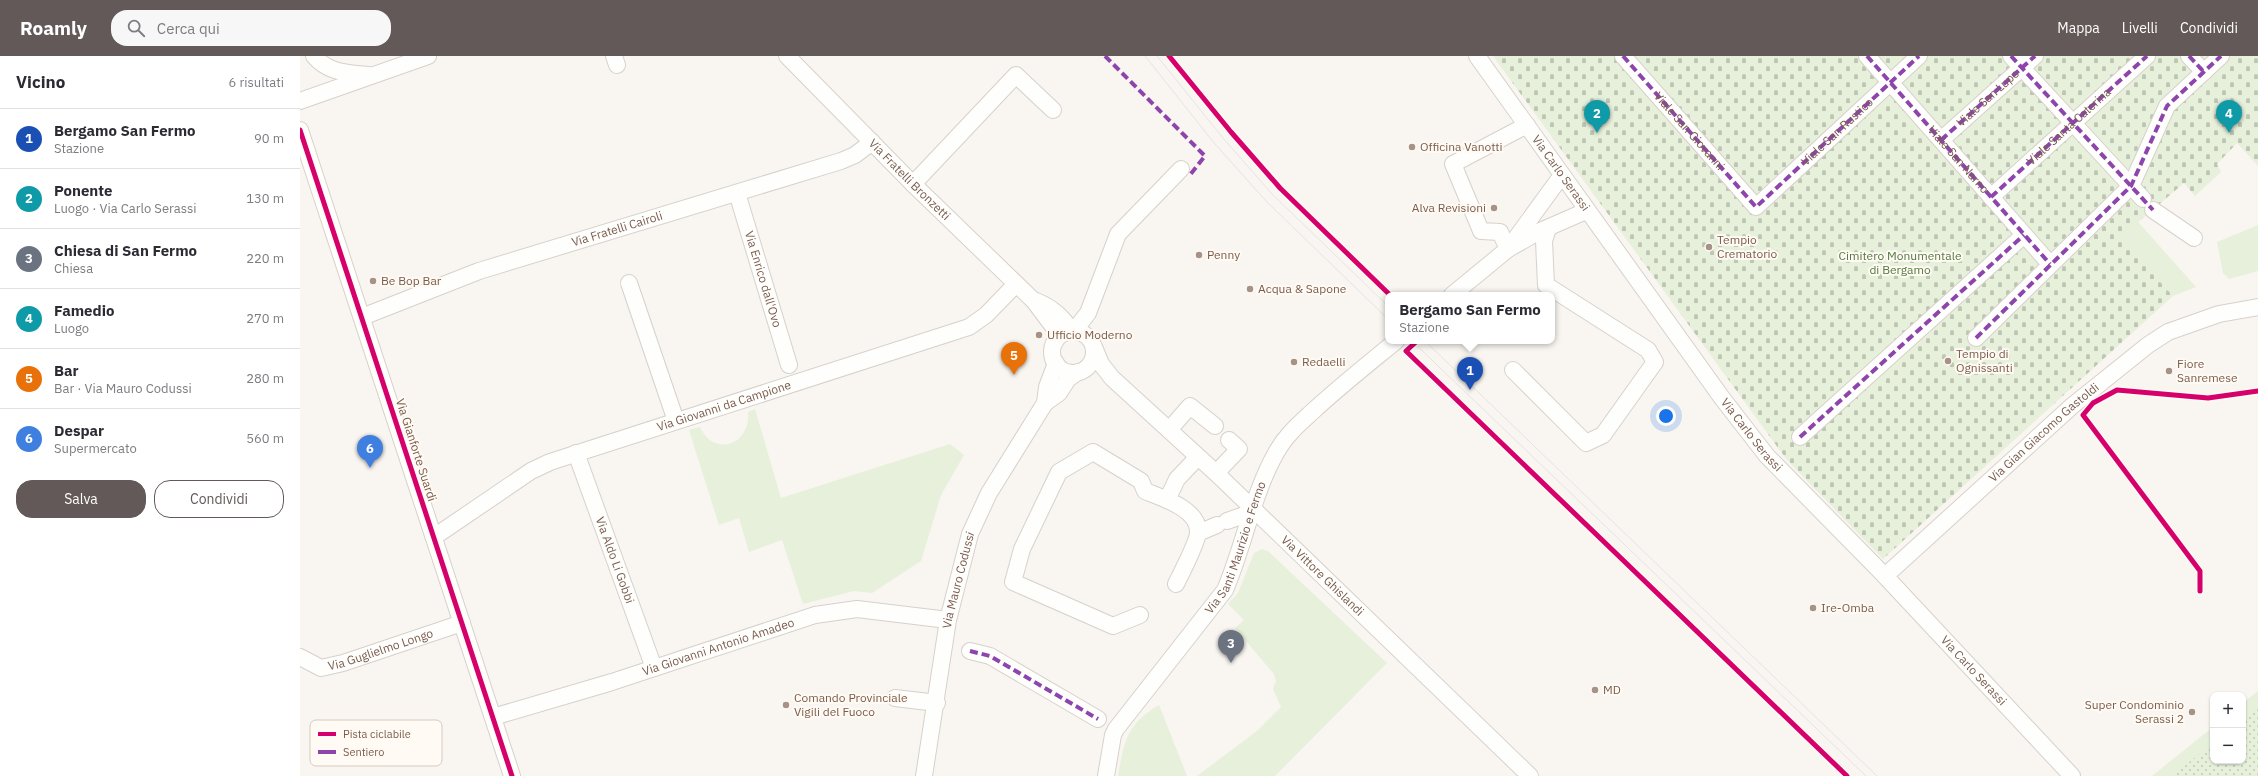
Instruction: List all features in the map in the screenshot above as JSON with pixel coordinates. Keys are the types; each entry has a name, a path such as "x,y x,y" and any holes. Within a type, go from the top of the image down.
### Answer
{"street":[{"path":"314,56 323,65 334,70 371,75"},
{"path":"300,101 428,56"},
{"name":"Via Fratelli Bronzetti","path":"787,56 913,184 1034,301 1055,329 1055,342"},
{"name":"Via Carlo Serassi","path":"1477,56 1527,125 1586,211 1698,362 1722,398 1767,456 1885,576 2072,776"},
{"name":"Viale San Giovanni","path":"1623,56 1756,207"},
{"name":"Viale San Narno","path":"1867,56 2050,264"},
{"name":"Viale San Rustico","path":"1756,207 1919,56"},
{"path":"2011,56 2072,124 2148,204 2194,238"},
{"name":"Viale San Lupo","path":"1941,140 2035,56"},
{"name":"Viale Santa Caterina","path":"1991,197 2147,56"},
{"path":"2189,56 2204,72"},
{"path":"1976,338 2131,186 2167,106 2221,56"},
{"path":"913,184 1016,75 1054,110"},
{"path":"1508,249 1500,232 1481,231 1453,164 1527,125"},
{"name":"Via Gianforte Suardi","path":"300,130 306,159 362,317 512,776"},
{"name":"Via Fratelli Cairoli","path":"362,317 480,271 737,193 855,155 872,142"},
{"path":"1073,331 1088,313 1118,234 1181,169"},
{"path":"1456,292 1508,249 1562,175"},
{"name":"Via Enrico dall'Ovo","path":"737,193 789,364"},
{"path":"1508,249 1542,235 1586,211"},
{"path":"1513,370 1586,443 1603,435 1655,362 1648,350 1546,285 1542,235"},
{"path":"1800,437 2024,235"},
{"path":"629,283 676,421"},
{"name":"Via Giovanni da Campione","path":"434,537 531,471 550,462 969,327 986,315 1016,284"},
{"path":"2226,312 2258,299"},
{"name":"Via Fratelli Bronzetti","path":"1034,301 1050,307 1064,319 1073,331"},
{"path":"2226,312 2258,307"},
{"name":"Via Gian Giacomo Gastoldi","path":"1885,576 2072,406 2148,344 2168,332 2226,312"},
{"path":"1088,313 1088,329 1092,344 1090,364 1080,372 1063,370 1056,363 1052,353 1055,342 1062,334 1073,331 1084,334 1092,344"},
{"name":"Via Vittore Ghislandi","path":"1092,344 1101,364 1112,378 1216,474 1253,512 1530,776"},
{"name":"Via Santi Maurizio e Fermo","path":"1106,776 1113,735 1116,729 1225,590 1235,568 1253,512 1276,452 1291,432 1327,398 1392,344"},
{"name":"Via Mauro Codussi","path":"924,776 937,703 948,620 970,534 989,493 1045,403 1047,386 1056,363"},
{"name":"Via Vittore Ghislandi","path":"1080,372 1094,370 1112,378"},
{"name":"Via Mauro Codussi","path":"1045,403 1059,394 1068,379 1080,372"},
{"path":"1169,430 1190,406 1215,426"},
{"path":"1216,474 1239,449 1229,440"},
{"path":"1140,615 1113,626 1013,582 1022,549 1059,472 1092,452 1141,481 1145,491 1179,504 1195,521 1198,533 1176,584"},
{"name":"Via Aldo Li Gobbi","path":"576,453 654,668"},
{"path":"1167,500 1177,479 1198,457"},
{"path":"1198,533 1253,512"},
{"name":"Via Giovanni Antonio Amadeo","path":"493,717 654,668 815,615 838,610 856,609 948,620"},
{"name":"Via Guglielmo Longo","path":"300,657 321,668 343,663 462,624"},
{"path":"970,651 990,656 1098,719"},
{"path":"895,698 937,703"}],"green space":[{"name":"Cimitero Monumentale di Bergamo","path":"1493,56 2258,56 2258,166 2237,143 2217,164 2221,172 2195,196 2184,183 2120,238 2173,296 1883,559 1787,460"},
{"path":"2138,222 2196,287 2173,296 2120,238"},
{"path":"2258,225 2258,271 2229,279 2223,273 2217,242"},
{"path":"755,409 781,498 950,444 964,455 941,495 921,561 872,593 854,591 803,604 782,540 749,552 739,518 719,525 689,430 700,427 706,437 714,442 722,445 730,444 744,433 748,412"},
{"path":"1262,549 1268,551 1387,663 1275,776 1197,776 1257,731 1281,707 1273,689 1276,681 1274,674 1235,628 1244,620 1228,604 1238,593 1254,553"},
{"path":"2258,691 2258,776 2152,776 2210,729 2210,764 2246,764 2246,701"},
{"path":"1159,705 1187,776 1118,776 1122,753 1129,734 1140,719"},
{"path":"2258,707 2258,776 2172,776 2210,745 2210,764 2246,764 2246,717"}],"tram line":[{"path":"1145,56 1215,144 1266,201 1385,316"},
{"path":"1157,56 1223,138 1272,194 1385,303"},
{"path":"1415,344 1866,776"},
{"path":"1428,344 1877,776"}],"marked path":[{"path":"1105,56 1205,156 1189,176"},
{"path":"1623,56 1756,207 1919,56"},
{"path":"1867,56 2050,264"},
{"path":"2011,56 2153,210"},
{"path":"1941,140 2035,56"},
{"path":"1991,197 2147,56"},
{"path":"2189,56 2204,72"},
{"path":"1976,338 2131,186 2167,106 2221,56"},
{"path":"1800,437 2024,235"},
{"path":"970,651 990,656 1098,719"}],"cycle path":[{"path":"1169,56 1231,132 1280,188 1387,292"},
{"path":"300,130 512,776"},
{"path":"1414,344 1406,351 1847,776"},
{"path":"2200,591 2200,571 2083,415 2093,403 2117,390 2208,398 2258,391"}],"place":[{"name":"Ponente","path":"1597,133"},
{"name":"Famedio","path":"2229,133"},
{"name":"Officina Vanotti","path":"1412,147"},
{"name":"Alva Revisioni","path":"1494,208"},
{"name":"Tempio Crematorio","path":"1709,247"},
{"name":"Penny","path":"1199,255"},
{"name":"Be Bop Bar","path":"373,281"},
{"name":"Acqua & Sapone","path":"1250,289"},
{"name":"Ufficio Moderno","path":"1039,335"},
{"name":"Tempio di Ognissanti","path":"1948,361"},
{"name":"Redaelli","path":"1294,362"},
{"name":"Fiore Sanremese","path":"2169,371"},
{"name":"Bar","path":"1014,375"},
{"name":"Bergamo San Fermo","path":"1470,390"},
{"name":"Despar","path":"370,468"},
{"name":"Ire-Omba","path":"1813,608"},
{"name":"Chiesa di San Fermo","path":"1231,663"},
{"name":"MD","path":"1595,690"},
{"name":"Comando Provinciale Vigili del Fuoco","path":"786,705"},
{"name":"Super Condominio Serassi 2","path":"2192,712"}]}
